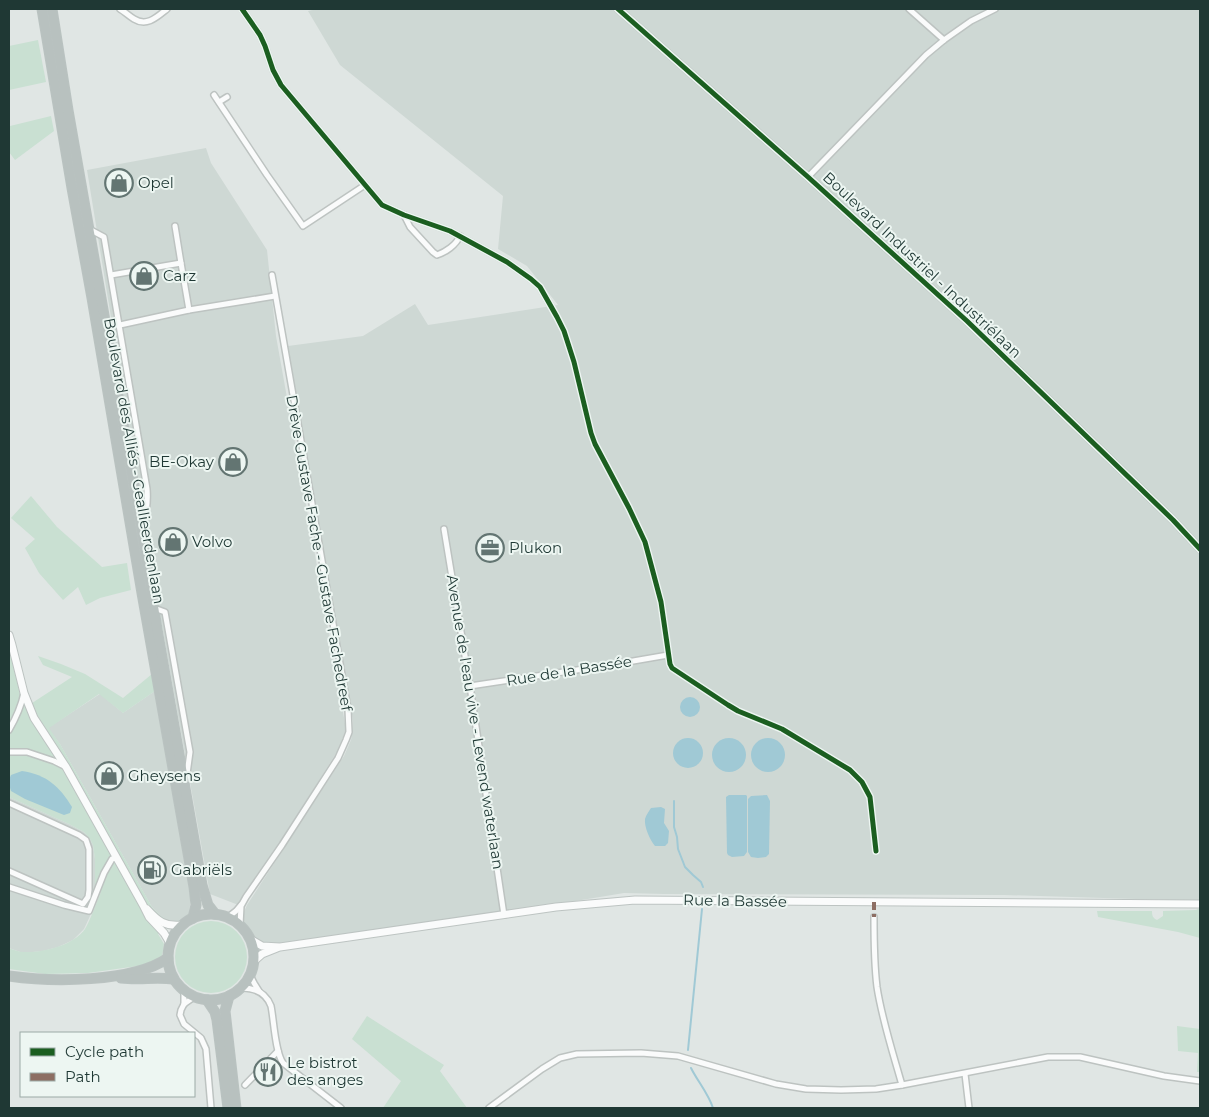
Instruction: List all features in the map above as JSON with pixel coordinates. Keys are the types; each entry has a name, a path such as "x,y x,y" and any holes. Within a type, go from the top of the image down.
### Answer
{"highway":[{"name":"Boulevard des Alliés - Geallieerdenlaan","path":"42,9 192,878 196,905 193,918"},
{"name":"Boulevard des Alliés - Geallieerdenlaan","path":"52,9 203,892 208,905 215,914"},
{"path":"215,914 240,925 250,939 254,961 250,975 242,988 229,996 207,1000 194,997 184,991 173,979 168,958 170,943 182,925 193,918 215,914"},
{"path":"9,976 59,980 111,976 149,968 168,958"},
{"path":"111,976 133,979 173,979"},
{"path":"229,996 226,1011 236,1108"},
{"path":"207,1000 215,1012 217,1020 228,1108"}],"main road":[{"name":"Boulevard Industriel - Industriélaan","path":"618,9 967,321 1173,520 1200,549"},
{"path":"9,635 24,693 34,718 66,767 149,917 164,933 170,943"},
{"name":"Rue la Bassée","path":"250,939 262,946 280,947 556,908 635,900 1198,904"},
{"path":"143,905 163,923 169,926 182,925"},
{"name":"Rue la Bassée","path":"254,961 262,954 280,947"}],"street":[{"path":"120,9 136,20 145,22 155,19 167,9"},
{"path":"242,9 260,35 273,70 281,85 382,205 404,215 450,230 507,262 531,278 540,287 564,331 595,444 645,542 659,595 668,655 672,668 728,705 782,729 857,775 870,797 876,851"},
{"path":"910,9 944,40"},
{"path":"808,177 926,55 972,21 995,9"},
{"path":"214,95 303,226 365,185"},
{"path":"219,102 227,97"},
{"path":"404,215 410,227 437,255 452,246 460,236"},
{"path":"175,226 189,310"},
{"path":"89,229 104,237 120,324 147,490 146,516 141,528"},
{"path":"111,275 181,263"},
{"name":"Drève Gustave Fache - Gustave Fachedreef","path":"240,925 241,906 338,758 349,732 348,709 272,275"},
{"path":"120,324 189,310 275,296"},
{"name":"Avenue de l'eau vive - Levend waterlaan","path":"444,529 470,686 504,916"},
{"name":"Rue de la Bassée","path":"470,686 668,655"},
{"path":"9,730 21,706 24,693"},
{"path":"9,752 27,752 66,767"},
{"path":"9,803 86,840 89,849 90,878 88,897 83,907"},
{"path":"9,871 89,911 104,873 112,859 116,858"},
{"path":"9,887 64,905 83,907"},
{"name":"Drève Gustave Fache - Gustave Fachedreef","path":"227,918 244,901"},
{"path":"874,917 875,968 882,1014 902,1085"},
{"path":"250,975 255,986 267,998 271,1006 281,1061 341,1108"},
{"path":"242,988 259,991"},
{"path":"184,991 184,1004 180,1015 184,1024 194,1032"},
{"path":"184,1004 194,997"},
{"path":"195,1033 201,1038 206,1049 211,1108"},
{"path":"245,1085 278,1052"},
{"path":"489,1108 560,1058 577,1054 640,1053 678,1056 776,1084 806,1089 876,1089 965,1074 1048,1057 1080,1056 1164,1076 1200,1081"},
{"path":"965,1074 969,1108"}],"shaded area":[{"path":"317,9 1200,9 1200,901 1004,895 624,893 515,911 271,945 263,944 257,940 245,924 243,918 247,905 344,756 353,730 353,720 288,346 363,336 415,304 428,325 558,305 527,266 498,249 503,196 340,65 308,11"},
{"path":"206,148 211,163 267,250 276,336 346,729 338,750 241,906 210,894 155,587 87,170"},
{"path":"155,691 191,898 189,914 177,922 169,921 152,907 60,744 48,728 100,694 123,713"},
{"path":"9,797 84,832 93,845 95,887 101,892 84,929 73,940 58,947 23,953 9,948"}],"green space":[{"path":"38,40 46,82 9,90 9,46"},
{"path":"51,116 54,131 15,160 9,152 9,122 10,126"},
{"path":"31,496 57,527 102,567 127,563 131,590 100,598 86,605 78,587 63,600 39,573 25,548 35,539 11,518"},
{"path":"9,648 20,694 26,707 72,677 43,665 38,656 85,674 123,698 152,674 155,691 123,713 99,694 49,728 60,744 152,907 169,921 158,934 164,944 162,956 145,965 88,973 45,974 9,969 9,948 22,952 40,951 66,944 80,935 87,925 101,892 95,887 93,845 84,832 9,797"},
{"path":"1200,909 1200,938 1098,917 1097,911 1152,911 1153,917 1157,920 1163,916 1163,911"},
{"path":"218,921 237,931 245,943 247,957 245,971 237,983 225,991 204,993 185,983 177,971 175,950 185,931 197,923"},
{"path":"367,1016 444,1065 440,1071 467,1108 383,1108 401,1081 352,1039"},
{"path":"1177,1026 1200,1029 1200,1072 1197,1072 1198,1053 1178,1051"}],"water":[{"path":"690,697 697,700 700,707 697,714 690,717 683,714 680,707 683,700"},
{"path":"688,738 699,742 703,753 699,764 688,768 677,764 673,753 677,742"},
{"path":"729,738 736,739 741,743 745,748 745,762 741,767 736,771 729,772 722,771 717,767 713,762 712,755 713,748 717,743 722,739"},
{"path":"768,738 775,739 780,743 784,748 784,762 780,767 775,771 768,772 761,771 756,767 752,762 751,755 752,748 756,743 761,739"},
{"path":"22,771 39,775 57,787 72,807 70,813 64,815 25,799 11,791 9,779 11,775"},
{"path":"729,795 747,796 747,852 744,856 732,857 727,853 726,797"},
{"path":"767,795 770,801 769,854 766,857 751,857 748,852 748,799 751,796"},
{"path":"661,807 665,809 664,823 669,831 668,843 665,846 655,846 645,826 645,819 651,808"}],"waterway":[{"path":"674,801 674,827 678,849 685,867 701,882 703,887"},
{"path":"688,1050 702,909"},
{"path":"691,1068 713,1108"}],"marked path":[{"path":"874,902 874,917"}],"cycle path":[{"path":"242,9 260,35 273,70 281,85 382,205 450,231 507,262 540,287 564,331 595,444 645,542 661,602 672,668 738,711 782,729 850,770 862,782 870,797 876,851"},
{"path":"618,9 967,321 1173,520 1200,549"}],"place":[{"name":"Opel","path":"119,183"},
{"name":"Carz","path":"144,276"},
{"name":"BE-Okay","path":"233,462"},
{"name":"Volvo","path":"173,542"},
{"name":"Plukon","path":"490,548"},
{"name":"Gheysens","path":"109,776"},
{"name":"Gabriëls","path":"152,870"},
{"name":"Le bistrot des anges","path":"268,1072"}]}
